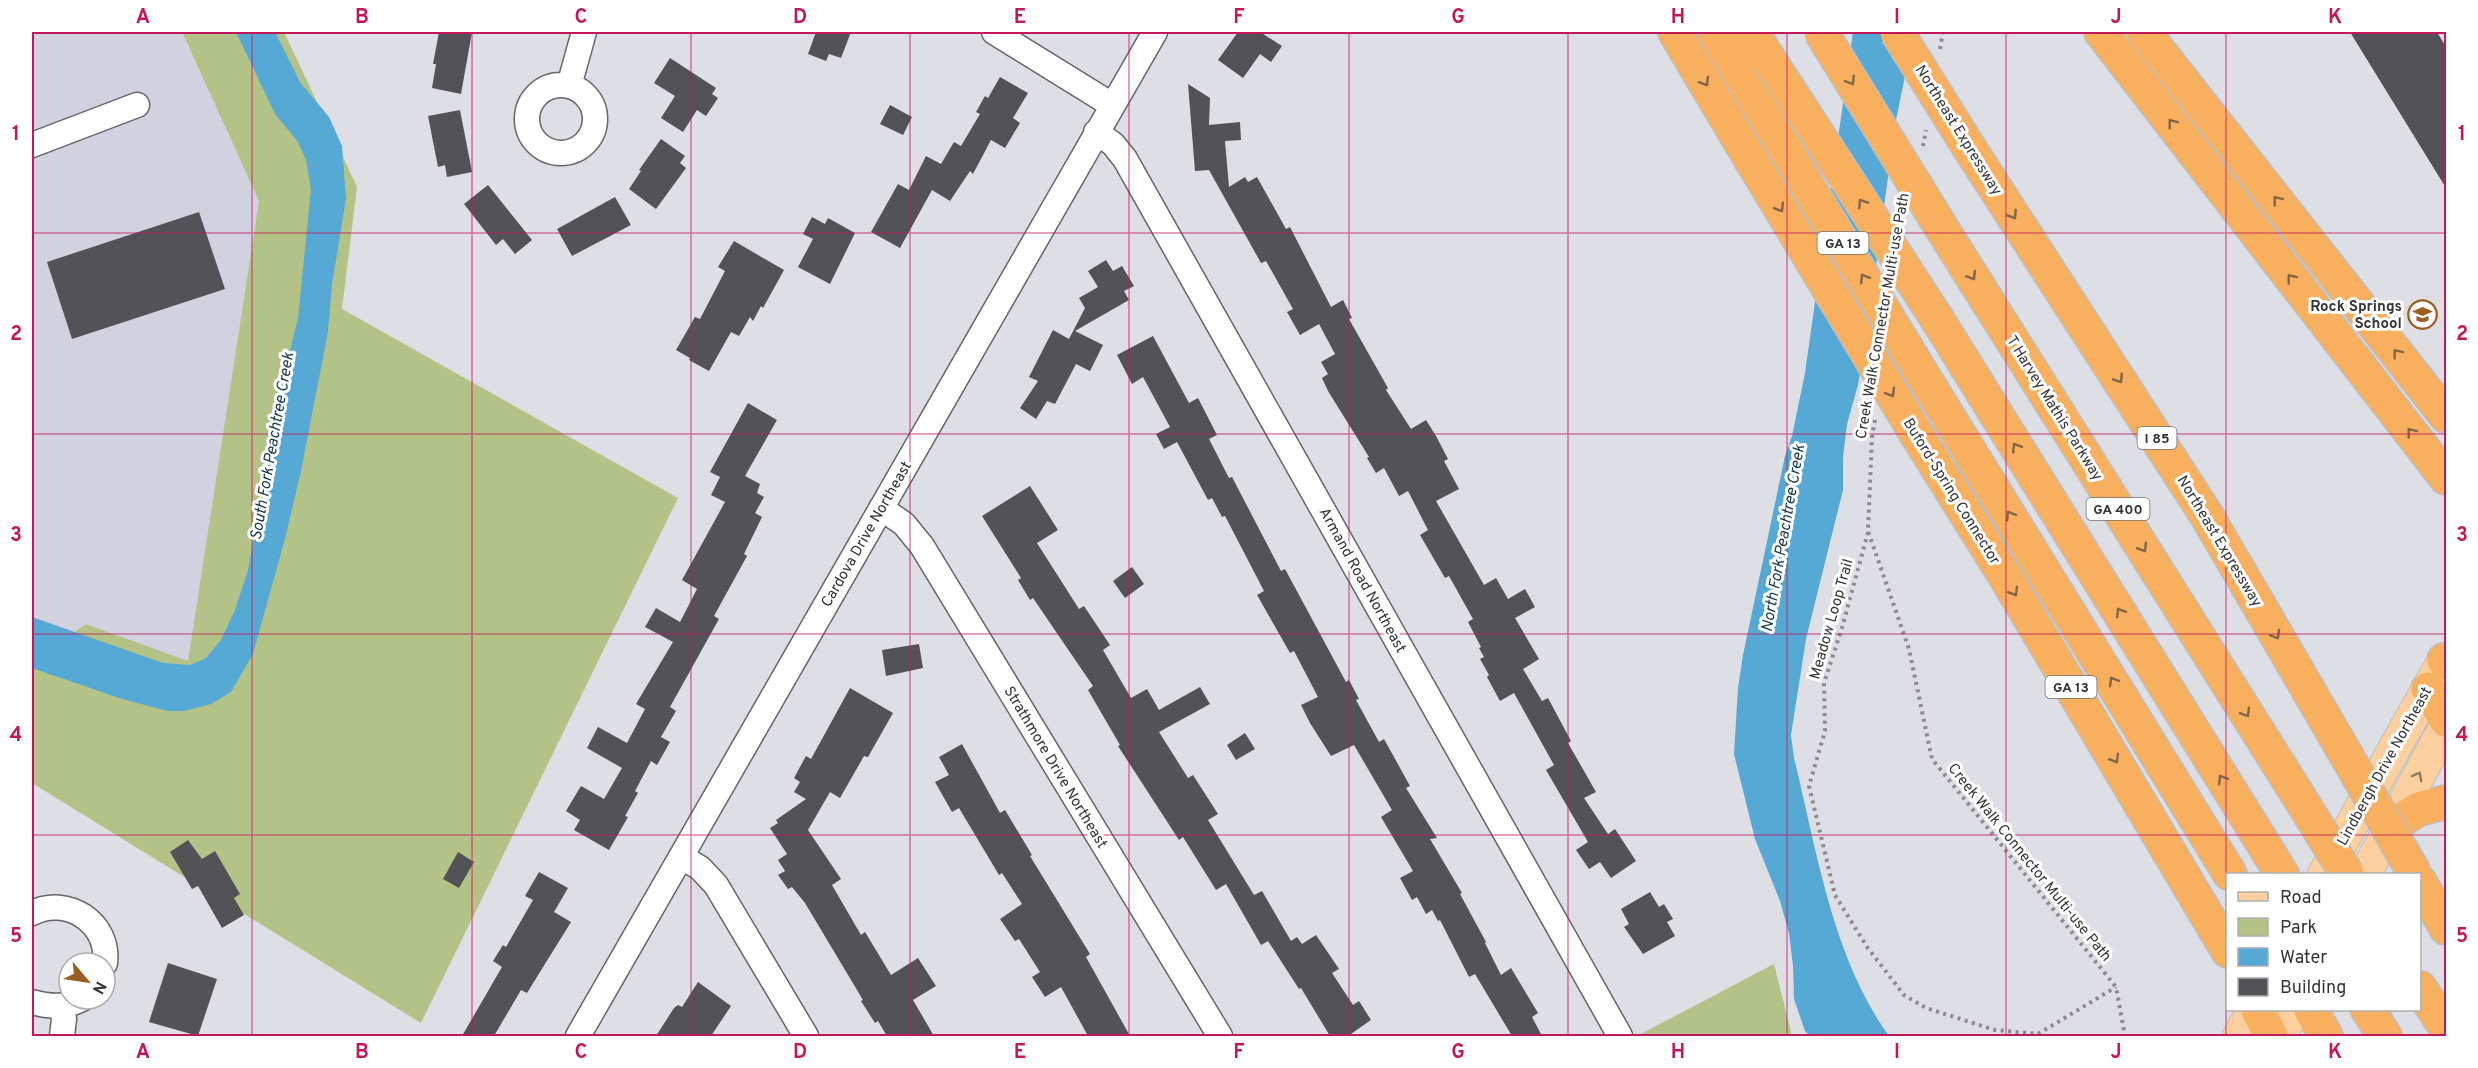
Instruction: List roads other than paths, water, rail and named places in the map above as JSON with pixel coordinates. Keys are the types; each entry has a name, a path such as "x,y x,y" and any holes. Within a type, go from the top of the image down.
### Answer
{"highway":[{"name":"Buford-Spring Connector","path":"1675,32 1917,435 2005,576 2225,946"},
{"name":"GA 13","path":"1715,32 2229,873"},
{"name":"T Harvey Mathis Parkway","path":"1821,32 2346,873"},
{"name":"Northeast Expressway","path":"1897,32 2207,516 2414,873"},
{"path":"2101,32 2446,478"},
{"path":"2144,32 2446,416"},
{"path":"1760,45 1939,322 2281,873"},
{"path":"2441,668 2446,720"},
{"path":"2390,827 2419,809 2446,802"},
{"path":"2421,884 2446,928"},
{"path":"2421,990 2446,1028"},
{"path":"2258,1011 2271,1036"},
{"path":"2312,1011 2326,1036"},
{"path":"2369,1011 2385,1036"}],"main road":[{"name":"Lindbergh Drive Northeast","path":"2325,873 2441,668"},
{"path":"2366,873 2446,726"},
{"path":"2239,1036 2252,1011"},
{"path":"2280,1036 2293,1011"}],"street":[{"path":"569,86 584,32"},
{"path":"994,32 1112,105"},
{"name":"Cardova Drive Northeast","path":"578,1036 1155,32"},
{"path":"32,145 137,105"},
{"name":"Armand Road Northeast","path":"1096,132 1113,144 1125,159 1620,1036"},
{"name":"Strathmore Drive Northeast","path":"881,508 904,524 922,546 1220,1036"},
{"path":"682,857 700,868 716,885 806,1036"},
{"path":"32,913 53,906 80,913 92,922 99,933 104,951"},
{"path":"32,1002 50,1007 57,1005"},
{"path":"62,1036 64,1019 68,1011"}],"water":[{"name":"South Fork Peachtree Creek","path":"236,32 275,32 300,82 329,117 342,146 346,199 332,284 328,332 301,471 253,654 231,692 211,704 184,711 168,711 122,699 32,668 32,617 163,663 190,665 206,658 221,640 235,610 248,570 281,388 298,318 311,189 306,160 298,142 275,114"},
{"name":"North Fork Peachtree Creek","path":"1853,32 1914,32 1895,125 1867,333 1858,385 1847,424 1843,457 1843,490 1806,639 1791,735 1794,758 1819,866 1840,938 1869,1005 1889,1036 1810,1036 1805,1031 1794,999 1789,933 1780,901 1755,839 1734,754 1738,688 1743,655 1805,373"}],"place":[{"name":"Rock Springs School","path":"2423,315"}]}
